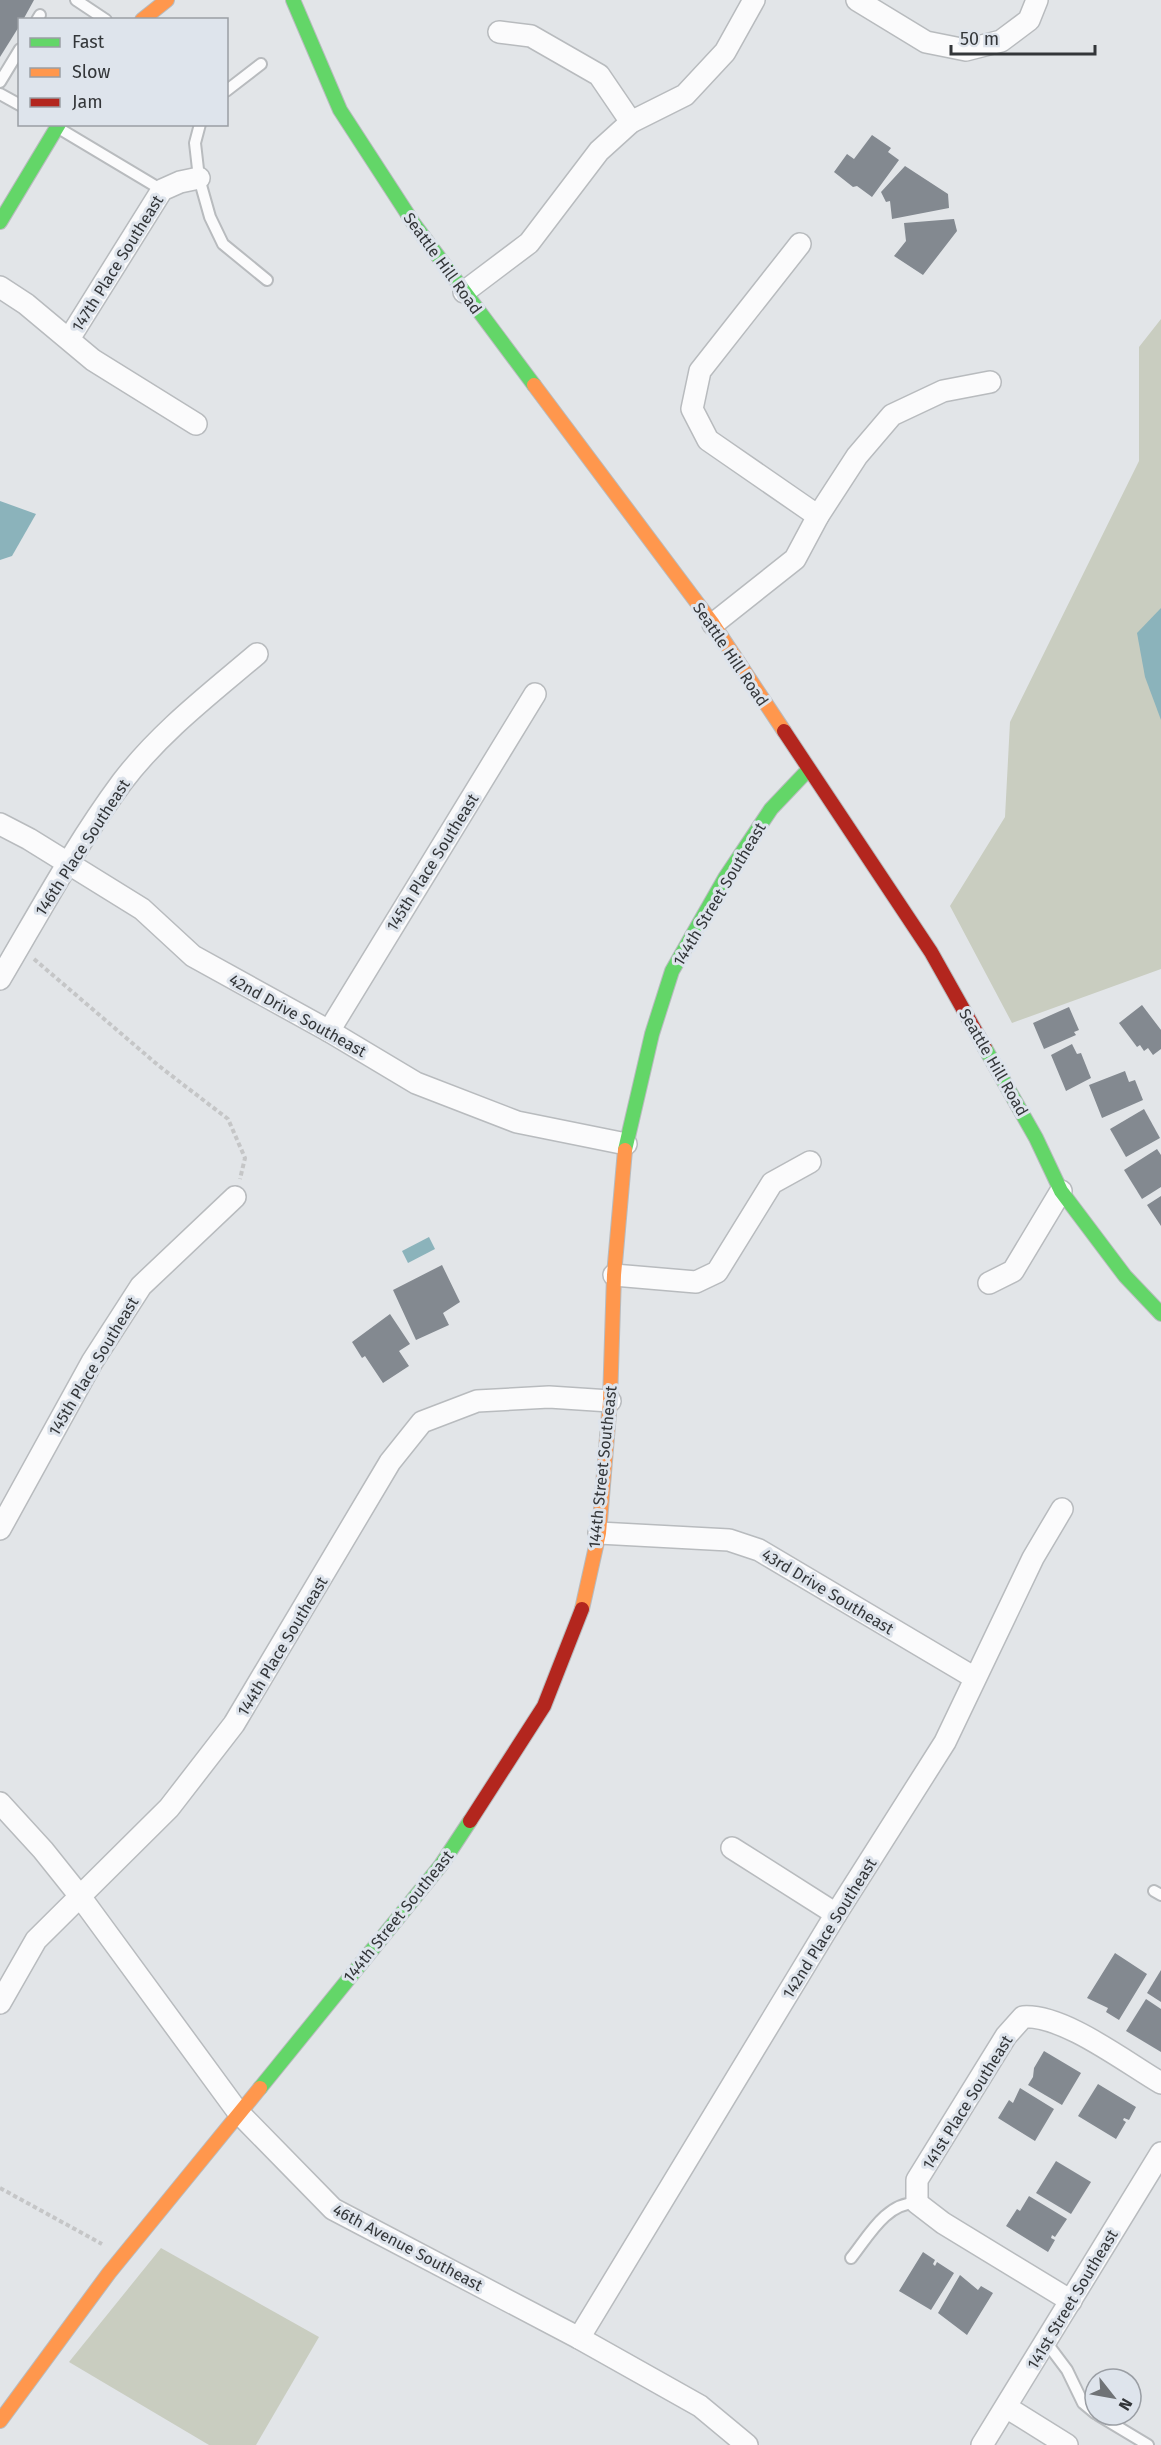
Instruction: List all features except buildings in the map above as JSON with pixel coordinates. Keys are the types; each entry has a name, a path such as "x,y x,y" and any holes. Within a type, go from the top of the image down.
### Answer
{"street":[{"path":"144,18 167,0"},
{"name":"Seattle Hill Road","path":"293,0 340,110 401,206 713,624 931,952 1036,1138 1061,1191 1125,1276 1161,1314"},
{"path":"464,292 529,243 599,151 631,122 686,95 725,52 754,0"},
{"path":"857,0 926,42 966,50 1001,41 1029,20 1037,0"},
{"path":"499,32 531,36 598,75 631,122"},
{"path":"0,222 56,126"},
{"name":"147th Place Southeast","path":"69,339 162,190 180,182 199,178"},
{"path":"800,244 700,371 692,409 708,440 818,516"},
{"path":"0,287 93,360 196,424"},
{"path":"713,624 795,559 818,516 857,456 892,415 943,391 990,382"},
{"name":"146th Place Southeast","path":"0,979 68,864 123,781 172,726 257,654"},
{"name":"145th Place Southeast","path":"329,1031 535,694"},
{"name":"144th Street Southeast","path":"0,2421 109,2272 441,1865 544,1706 582,1610 599,1533 610,1401 614,1275 626,1144 652,1034 672,971 725,878 771,809 808,770"},
{"name":"42nd Drive Southeast","path":"0,824 142,909 193,956 329,1031 416,1083 517,1122 626,1144"},
{"path":"614,1275 696,1282 717,1272 772,1183 810,1162"},
{"path":"989,1283 1013,1271 1061,1191"},
{"name":"145th Place Southeast","path":"0,1529 92,1362 141,1286 235,1197"},
{"name":"144th Place Southeast","path":"0,2003 36,1940 169,1808 234,1724 390,1462 422,1422 477,1401 549,1397 610,1401"},
{"name":"142nd Place Southeast","path":"579,2338 836,1914 945,1742 1033,1558 1062,1509"},
{"name":"43rd Drive Southeast","path":"599,1533 729,1540 759,1550 975,1678"},
{"name":"46th Avenue Southeast","path":"0,1803 44,1850 79,1895 238,2112 333,2209 579,2338 700,2406 747,2445"},
{"path":"732,1848 836,1914"},
{"name":"141st Place Southeast","path":"916,2203 917,2180 1006,2036 1023,2017 1037,2016 1061,2023 1161,2083"},
{"name":"141st Street Southeast","path":"982,2445 1161,2153"},
{"path":"916,2203 943,2223 1071,2301"},
{"path":"1006,2407 1067,2445"}],"lane":[{"path":"76,0 103,18"},
{"path":"0,82 18,52"},
{"path":"228,89 261,64"},
{"path":"0,94 18,104"},
{"path":"56,126 162,190"},
{"path":"199,126 195,143 199,178 210,217 223,244 267,280"},
{"path":"851,2258 889,2211 907,2202 916,2203"},
{"path":"1046,2342 1067,2370 1083,2403"},
{"path":"1118,2427 1148,2445"}],"path":[{"path":"19,947 159,1066 228,1119 246,1158 235,1197"},
{"path":"0,2189 122,2256"}],"shaded area":[{"path":"1161,319 1161,969 1012,1023 950,906 1005,817 1010,722 1139,461 1139,347"},
{"path":"161,2248 319,2337 256,2445 209,2445 69,2362"}],"water":[{"path":"0,501 36,514 12,556 0,560"},
{"path":"1161,608 1161,720 1145,677 1137,633"},
{"path":"429,1237 435,1249 408,1263 402,1251"}],"traffic: fast":[{"path":"293,0 340,110 414,224 534,385"},
{"path":"0,222 58,126"},
{"path":"625,1150 652,1034 672,971 725,878 771,809 808,770"},
{"path":"985,1048 1036,1138 1061,1191 1125,1276 1161,1314"},
{"path":"260,2088 441,1865 470,1821"}],"traffic: slow":[{"path":"144,18 167,0"},
{"path":"534,385 713,624 784,731"},
{"path":"582,1609 599,1533 610,1401 614,1275 625,1150"},
{"path":"0,2421 109,2273 260,2088"}],"traffic: jam":[{"path":"784,731 931,952 985,1048"},
{"path":"470,1821 544,1706 582,1609"}]}
